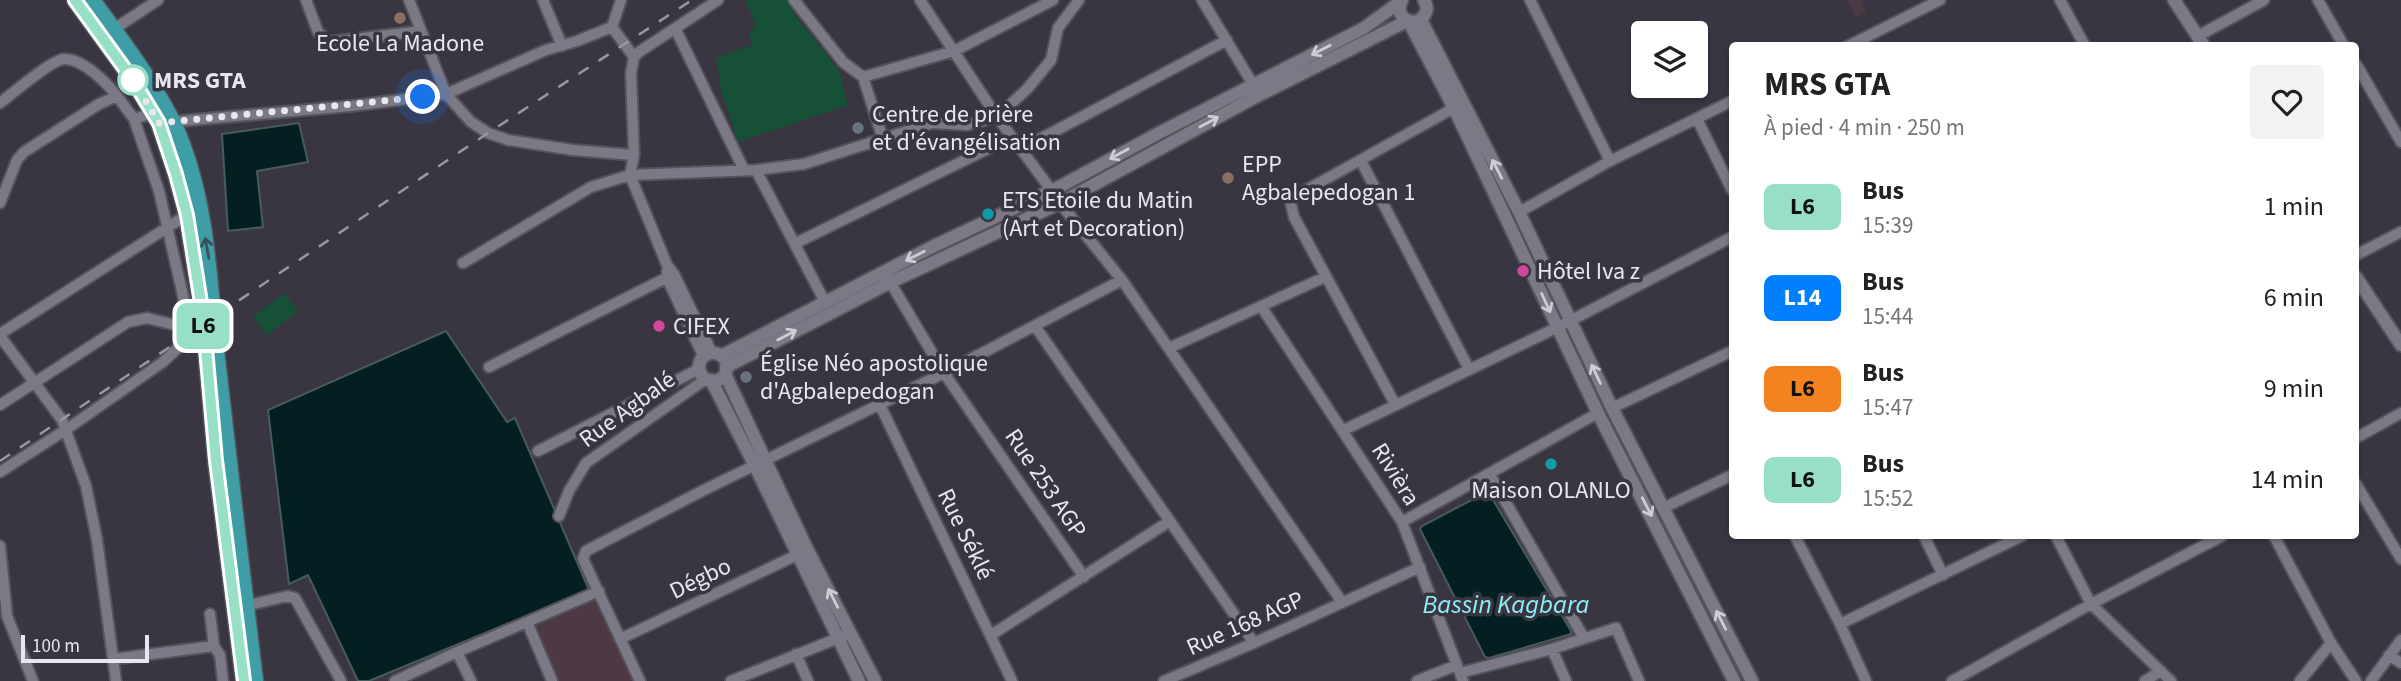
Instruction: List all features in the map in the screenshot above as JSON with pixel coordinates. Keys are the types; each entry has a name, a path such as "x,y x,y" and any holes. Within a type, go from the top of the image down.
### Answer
{"main road":[{"path":"75,0 107,32"},
{"path":"92,0 107,32 162,119 176,174 194,211 196,319 216,460 256,681"},
{"path":"241,607 244,681"}],"street":[{"path":"107,32 158,0"},
{"path":"306,0 318,32 329,42 421,31"},
{"path":"409,0 446,94 471,122 488,133 508,140 573,150 634,155"},
{"path":"543,0 562,46"},
{"path":"612,27 621,0"},
{"path":"718,0 634,57 631,74 634,155 630,175 671,276 717,361 797,555 859,681"},
{"path":"794,0 843,62 863,78 883,139"},
{"path":"920,0 997,117 1060,203 1122,280 1342,602"},
{"path":"863,78 954,51 1053,0"},
{"path":"463,263 591,187 630,175 750,170 804,164 932,123 967,125 997,117 1028,88 1051,60 1058,28 1079,0"},
{"path":"1530,0 1610,161"},
{"path":"1855,42 1916,5 1940,0"},
{"path":"2060,0 2083,42"},
{"path":"2175,0 2201,41 2264,0"},
{"path":"2318,0 2342,42"},
{"path":"1205,1 1256,90"},
{"path":"1401,1 1400,13 1412,21 1519,212 1612,408 1752,681"},
{"path":"705,376 717,361 825,302 1060,203 1364,28 1401,1"},
{"path":"717,361 1256,90 1425,15 1426,1"},
{"path":"1412,21 1598,412 1734,681"},
{"path":"134,119 338,107 446,94 546,50 612,27"},
{"path":"612,27 634,57"},
{"path":"675,28 750,170 796,243 825,302"},
{"path":"1021,149 1227,40"},
{"path":"0,103 63,59 93,71 117,96 134,119 149,157 167,227 196,319"},
{"path":"2359,69 2401,142"},
{"path":"0,203 17,160 24,152 99,104 117,96"},
{"path":"1519,212 1610,161 1729,103"},
{"path":"1395,404 1291,211 1293,198 1454,108"},
{"path":"1697,119 1729,184"},
{"path":"796,243 1012,137"},
{"path":"1361,161 1469,369"},
{"path":"116,681 97,540 86,486 67,429 0,335 194,211"},
{"path":"2359,253 2401,232"},
{"path":"1344,430 1558,327 1729,239"},
{"path":"489,367 671,276"},
{"name":"Rue 253 AGP","path":"887,277 944,373 1084,577"},
{"path":"1169,348 1325,277"},
{"path":"640,681 583,559 586,551 759,462 944,373 1122,280"},
{"path":"2359,282 2401,345"},
{"name":"Rivièra","path":"1261,306 1402,522 1460,673"},
{"path":"0,405 136,319 196,319"},
{"path":"0,472 67,429 173,353 196,319"},
{"path":"1035,326 1254,643"},
{"path":"1612,408 1729,352"},
{"path":"705,376 716,380 717,361"},
{"path":"705,376 759,462 875,681"},
{"name":"Rue Agbalé","path":"538,452 705,376"},
{"name":"Rue Agbalé","path":"559,516 569,491 586,463 705,376"},
{"name":"Rue Séklé","path":"880,405 1012,681"},
{"path":"1402,522 1598,412"},
{"path":"2359,436 2401,413"},
{"path":"1490,475 1584,638"},
{"path":"1663,508 1729,476"},
{"path":"2359,489 2401,559"},
{"path":"991,635 1170,521"},
{"path":"1797,539 1866,681"},
{"path":"1925,539 1943,575"},
{"path":"1840,624 2016,539"},
{"path":"2058,539 2091,604 2171,681"},
{"path":"1952,681 1975,676 2091,604 2216,539"},
{"path":"2276,539 2330,643 2356,681"},
{"path":"0,546 4,618 33,681"},
{"name":"Dégbo","path":"620,639 797,555"},
{"name":"Rue 168 AGP","path":"1164,681 1420,567"},
{"path":"403,679 457,652 599,591"},
{"path":"241,607 288,596 295,598 341,681"},
{"path":"210,614 214,646 220,655 223,681"},
{"path":"527,622 552,681"},
{"path":"1417,681 1460,673 1552,649 1616,628 1639,681"},
{"path":"731,681 851,634"},
{"path":"2371,681 2401,640"},
{"path":"2300,681 2330,643"},
{"path":"113,659 214,646"},
{"path":"1552,649 1566,681"},
{"path":"457,652 471,681"},
{"path":"796,654 808,681"},
{"path":"2389,655 2401,663"},
{"path":"2146,681 2161,671"}],"shaded area":[{"path":"1847,0 1862,0 1867,12 1856,17"},
{"path":"598,596 636,681 556,681 532,622"}],"green space":[{"path":"745,0 787,0 794,14 839,70 848,105 738,142 721,89 716,58 752,45 749,32 756,25"},
{"path":"284,293 298,311 267,335 253,317"}],"water":[{"path":"299,123 308,162 257,171 263,227 228,231 222,134"},
{"path":"446,331 507,422 515,418 589,590 369,681 358,681 308,575 289,584 268,410"},
{"name":"Bassin Kagbara","path":"1483,494 1492,498 1571,634 1485,657 1420,529"}],"railway":[{"path":"0,461 488,133 692,0"}],"bus line":[{"name":"L6","path":"75,0 133,80 159,123 187,215 203,315 216,460 244,681"}],"place":[{"name":"Ecole La Madone","path":"400,18"},
{"name":"MRS GTA","path":"133,80"},
{"name":"Centre de prière et d'évangélisation","path":"858,128"},
{"name":"EPP Agbalepedogan 1","path":"1228,178"},
{"name":"ETS Etoile du Matin (Art et Decoration)","path":"988,214"},
{"name":"Hôtel Iva z","path":"1523,271"},
{"name":"CIFEX","path":"659,326"},
{"name":"Église Néo apostolique d'Agbalepedogan","path":"746,377"},
{"name":"Maison OLANLO","path":"1551,464"}],"route":[{"path":"133,80 159,123 423,97"}]}
